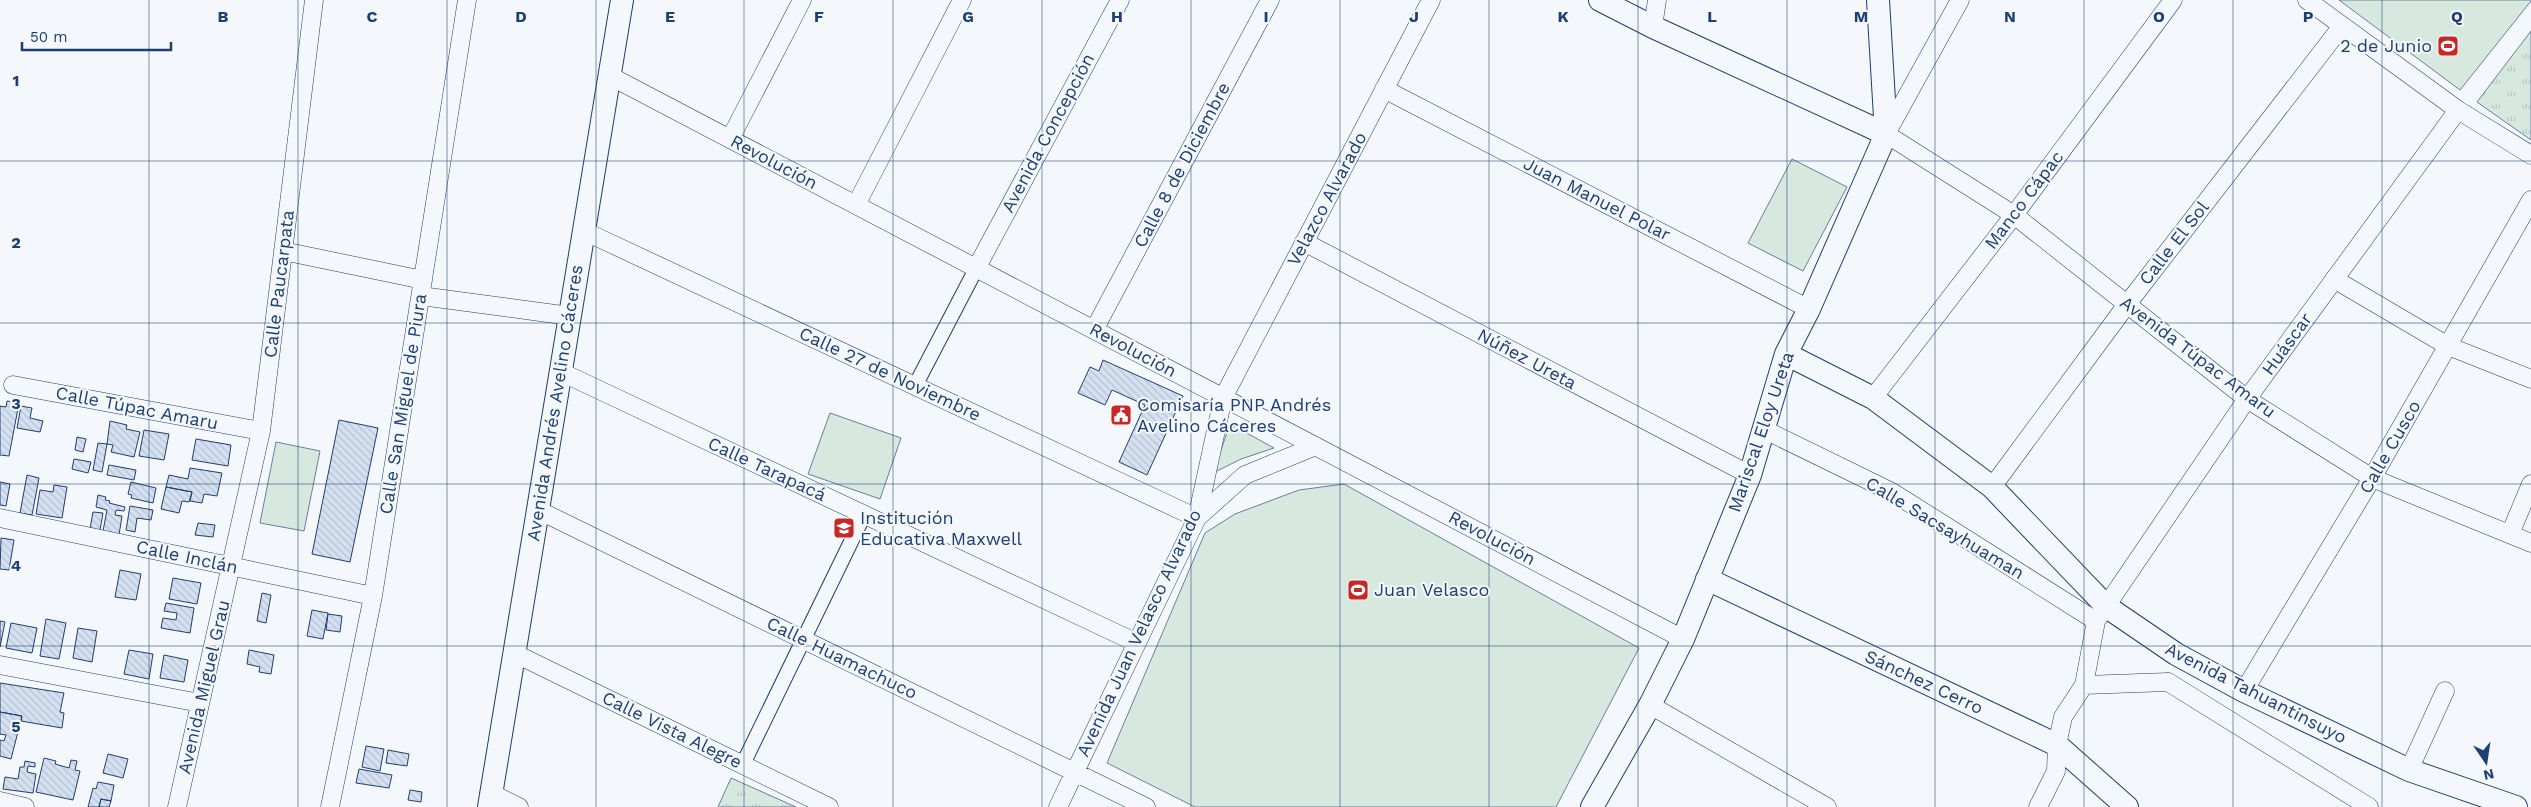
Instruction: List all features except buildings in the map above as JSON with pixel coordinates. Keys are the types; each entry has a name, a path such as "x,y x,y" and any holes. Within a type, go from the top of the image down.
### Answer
{"street":[{"name":"Calle Paucarpata","path":"231,566 261,432 314,0"},
{"name":"Calle San Miguel de Piura","path":"330,807 373,596 467,0"},
{"name":"Avenida Andrés Avelino Cáceres","path":"490,800 622,0"},
{"path":"730,139 802,0"},
{"path":"856,205 962,0"},
{"name":"Avenida Concepción","path":"977,267 1120,0"},
{"name":"Calle 8 de Diciembre","path":"1094,330 1270,0"},
{"name":"Velazco Alvarado","path":"1223,398 1431,0"},
{"path":"1600,0 1653,27 1886,134"},
{"path":"1653,27 1657,0"},
{"path":"1878,0 1886,134"},
{"path":"1886,134 1960,0"},
{"name":"Manco Cápac","path":"1873,398 2014,215 2173,0"},
{"path":"2307,0 2458,110 2531,154"},
{"name":"Calle El Sol","path":"1992,487 2128,304 2342,26"},
{"name":"Revolución","path":"610,76 1682,638"},
{"name":"Juan Manuel Polar","path":"1384,89 1809,309"},
{"name":"Huáscar","path":"2102,614 2247,399 2458,110"},
{"name":"Avenida Túpac Amaru","path":"1886,134 2014,215 2247,399 2372,478 2531,543"},
{"name":"Mariscal Eloy Ureta","path":"1592,807 1650,705 1682,638 1750,475 1786,354 1809,309 1886,134"},
{"name":"Calle Cusco","path":"2244,691 2372,478 2531,200"},
{"name":"Calle 27 de Noviembre","path":"584,231 1197,518"},
{"name":"Núñez Ureta","path":"1304,242 1750,475"},
{"path":"283,251 422,288 570,316"},
{"path":"915,386 977,267"},
{"path":"2334,279 2448,346 2531,379"},
{"name":"Avenida Tahuantinsuyo","path":"1786,354 1873,398 1992,487 2102,614 2244,691 2409,770 2516,807"},
{"name":"Calle Tarapacá","path":"561,372 1137,643"},
{"name":"Calle Túpac Amaru","path":"13,385 261,432"},
{"name":"Avenida Juan Velasco Alvarado","path":"1058,807 1197,518 1223,398"},
{"name":"Calle Sacsayhuaman","path":"1763,429 1892,492 2102,614"},
{"path":"1197,518 1245,475 1316,446"},
{"path":"2510,534 2531,484"},
{"name":"Calle Huamachuco","path":"538,510 1146,807"},
{"path":"742,764 864,515"},
{"name":"Calle Inclán","path":"0,518 373,596"},
{"name":"Avenida Miguel Grau","path":"177,807 231,566"},
{"name":"Sánchez Cerro","path":"1707,579 2057,745 2127,807"},
{"path":"2038,807 2056,772 2057,745 2063,717 2084,685 2102,614"},
{"name":"Calle Vista Alegre","path":"514,653 830,807"},
{"path":"2168,682 2176,654"},
{"path":"0,665 200,703"},
{"path":"2084,685 2168,682 2369,807"},
{"path":"2409,770 2445,691"},
{"path":"1650,705 1827,807"},
{"path":"490,800 519,807"},
{"path":"0,801 25,807"}],"green space":[{"name":"2 de Junio","path":"2339,0 2531,0 2531,1 2460,90"},
{"path":"2531,31 2531,140 2477,102"},
{"path":"1792,159 1847,187 1803,271 1748,243"},
{"path":"830,413 901,438 880,499 808,474"},
{"path":"1230,424 1274,448 1241,459 1213,473"},
{"path":"276,442 320,451 304,531 260,523"},
{"name":"Juan Velasco","path":"1344,484 1639,648 1556,807 1195,807 1107,763 1205,533 1235,514 1299,490"},
{"path":"731,778 796,807 718,807"}],"place":[{"name":"2 de Junio","path":"2448,46"},
{"name":"Comisaría PNP Andrés Avelino Cáceres","path":"1121,415"},
{"name":"Institución Educativa Maxwell","path":"844,528"},
{"name":"Juan Velasco","path":"1358,590"}]}
